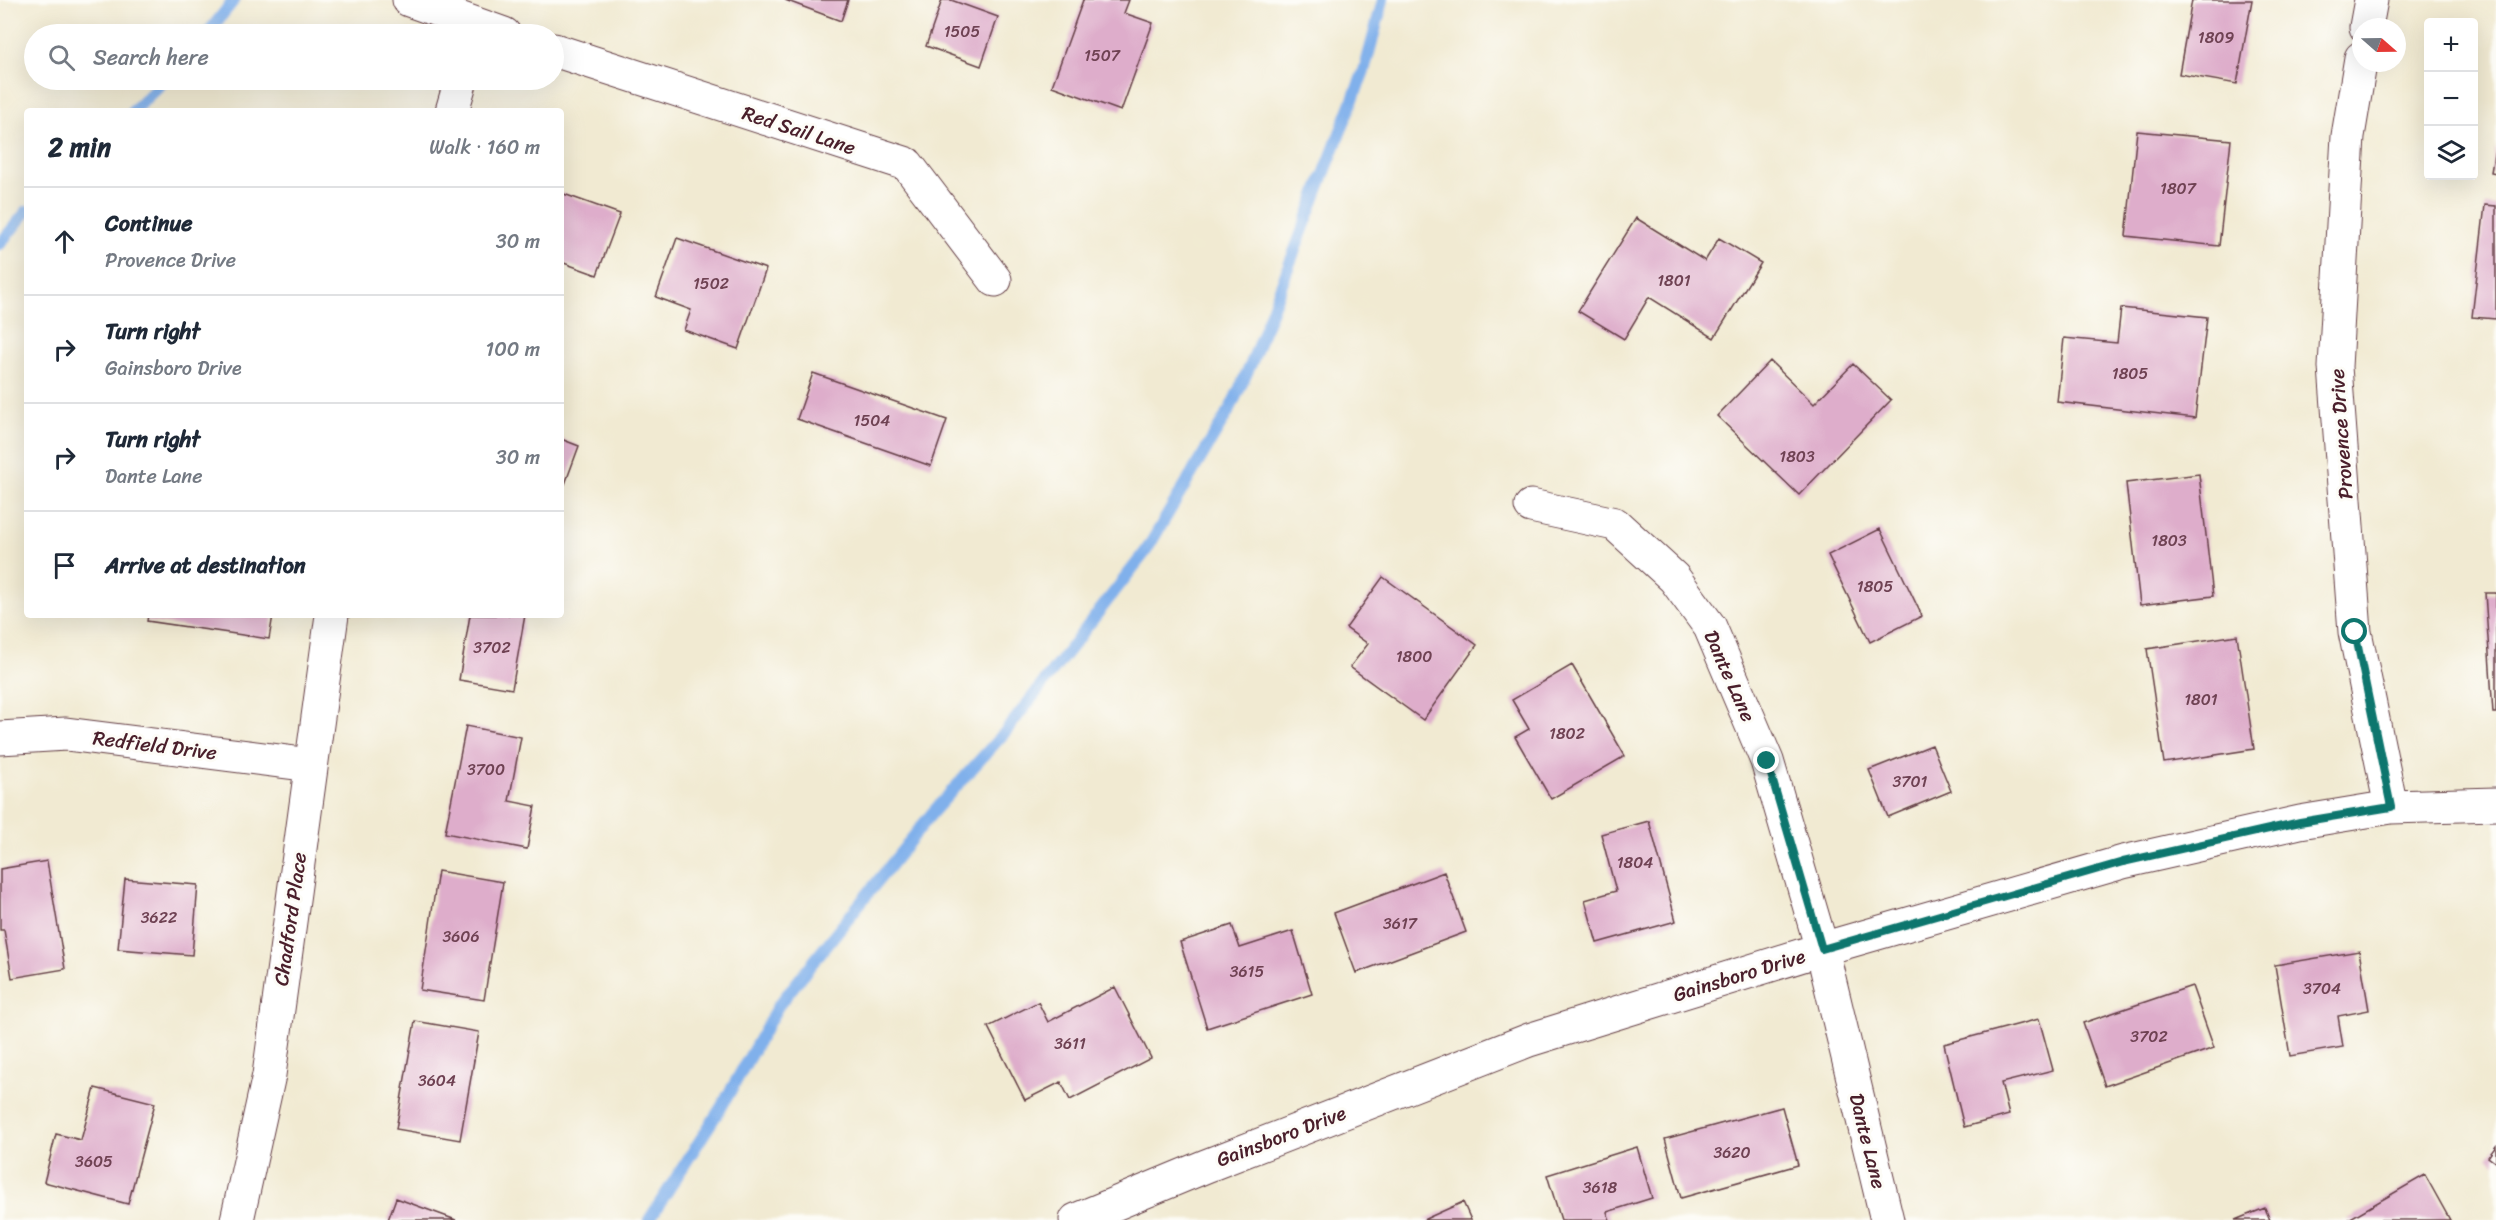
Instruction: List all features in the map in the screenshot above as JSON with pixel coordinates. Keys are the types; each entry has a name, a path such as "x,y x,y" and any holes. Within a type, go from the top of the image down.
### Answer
{"street":[{"path":"409,0 466,24"},
{"path":"2368,18 2371,0"},
{"name":"Red Sail Lane","path":"564,53 907,164 995,280"},
{"name":"Provence Drive","path":"2359,72 2348,136 2335,367 2355,632 2391,807"},
{"path":"453,108 458,90"},
{"name":"Dante Lane","path":"1531,506 1615,524 1674,578 1710,627 1767,761 1822,949 1887,1220"},
{"name":"Chadford Place","path":"237,1220 269,1075 332,618"},
{"name":"Redfield Drive","path":"0,738 66,734 311,765"},
{"name":"Gainsboro Drive","path":"1076,1220 1206,1166 1529,1040 1822,949 2123,862 2300,822 2391,807 2496,804"}],"building":[{"path":"785,0 848,0 841,21"},
{"path":"942,0 951,0 998,17 981,66 926,46"},
{"path":"1083,0 1129,0 1124,13 1153,23 1121,111 1052,86"},
{"path":"2192,0 2252,0 2237,84 2179,74"},
{"path":"2137,131 2231,140 2219,246 2126,236"},
{"path":"2496,149 2496,173 2491,172"},
{"path":"564,194 620,214 597,275 564,263"},
{"path":"2485,205 2496,206 2496,319 2472,317"},
{"path":"1636,218 1705,261 1719,238 1761,263 1714,338 1649,297 1624,339 1578,311"},
{"path":"677,238 766,269 738,349 684,330 691,310 656,297"},
{"path":"2121,308 2207,317 2195,418 2057,402 2064,338 2117,343"},
{"path":"1770,361 1814,404 1853,364 1891,400 1799,495 1717,416"},
{"path":"813,373 947,420 931,466 797,419"},
{"path":"564,440 579,446 564,484"},
{"path":"2199,474 2213,596 2140,605 2126,483"},
{"path":"1880,529 1922,616 1870,642 1828,555"},
{"path":"1383,577 1477,645 1423,720 1350,667 1368,644 1346,628"},
{"path":"2485,593 2496,593 2496,713 2493,713"},
{"path":"148,618 272,618 269,639 147,621"},
{"path":"469,618 524,618 512,689 459,680"},
{"path":"2237,635 2254,749 2164,763 2147,649"},
{"path":"1572,665 1625,756 1551,799 1515,737 1529,729 1512,700"},
{"path":"466,726 521,737 509,801 535,806 527,849 445,833"},
{"path":"1932,745 1951,791 1888,817 1869,770"},
{"path":"1649,821 1676,921 1597,943 1585,900 1616,891 1601,834"},
{"path":"47,861 65,969 12,978 4,930 0,930 0,869"},
{"path":"438,871 503,882 484,1000 420,990"},
{"path":"1444,872 1466,932 1356,973 1334,913"},
{"path":"125,879 198,885 192,955 118,949"},
{"path":"1232,925 1240,948 1293,931 1312,994 1207,1028 1180,942"},
{"path":"2359,951 2369,1010 2338,1016 2343,1047 2290,1056 2275,965"},
{"path":"2192,986 2214,1048 2105,1086 2083,1023"},
{"path":"1115,987 1151,1058 1070,1100 1061,1082 1025,1100 988,1027 1038,1002 1048,1022"},
{"path":"2039,1019 2053,1070 2001,1083 2009,1115 1964,1127 1944,1044"},
{"path":"415,1021 479,1032 460,1140 396,1129"},
{"path":"95,1088 155,1103 128,1204 44,1182 56,1134 81,1140"},
{"path":"1782,1107 1798,1165 1681,1198 1665,1139"},
{"path":"2496,1146 2496,1163 2488,1157"},
{"path":"1637,1147 1652,1198 1607,1212 1610,1220 1561,1220 1547,1175"},
{"path":"2425,1175 2450,1220 2347,1220"},
{"path":"396,1198 456,1220 388,1220"},
{"path":"1463,1202 1471,1220 1423,1220"},
{"path":"2265,1208 2270,1220 2235,1220"}],"waterway":[{"path":"215,24 234,0"},
{"path":"649,1220 722,1106 778,1006 933,812 1006,731 1146,551 1230,409 1251,364 1365,68 1383,0"},
{"path":"136,108 155,90"},
{"path":"0,244 24,215"}],"route":[{"path":"1767,761 1822,949 2123,862 2300,822 2391,807 2355,632"}]}
